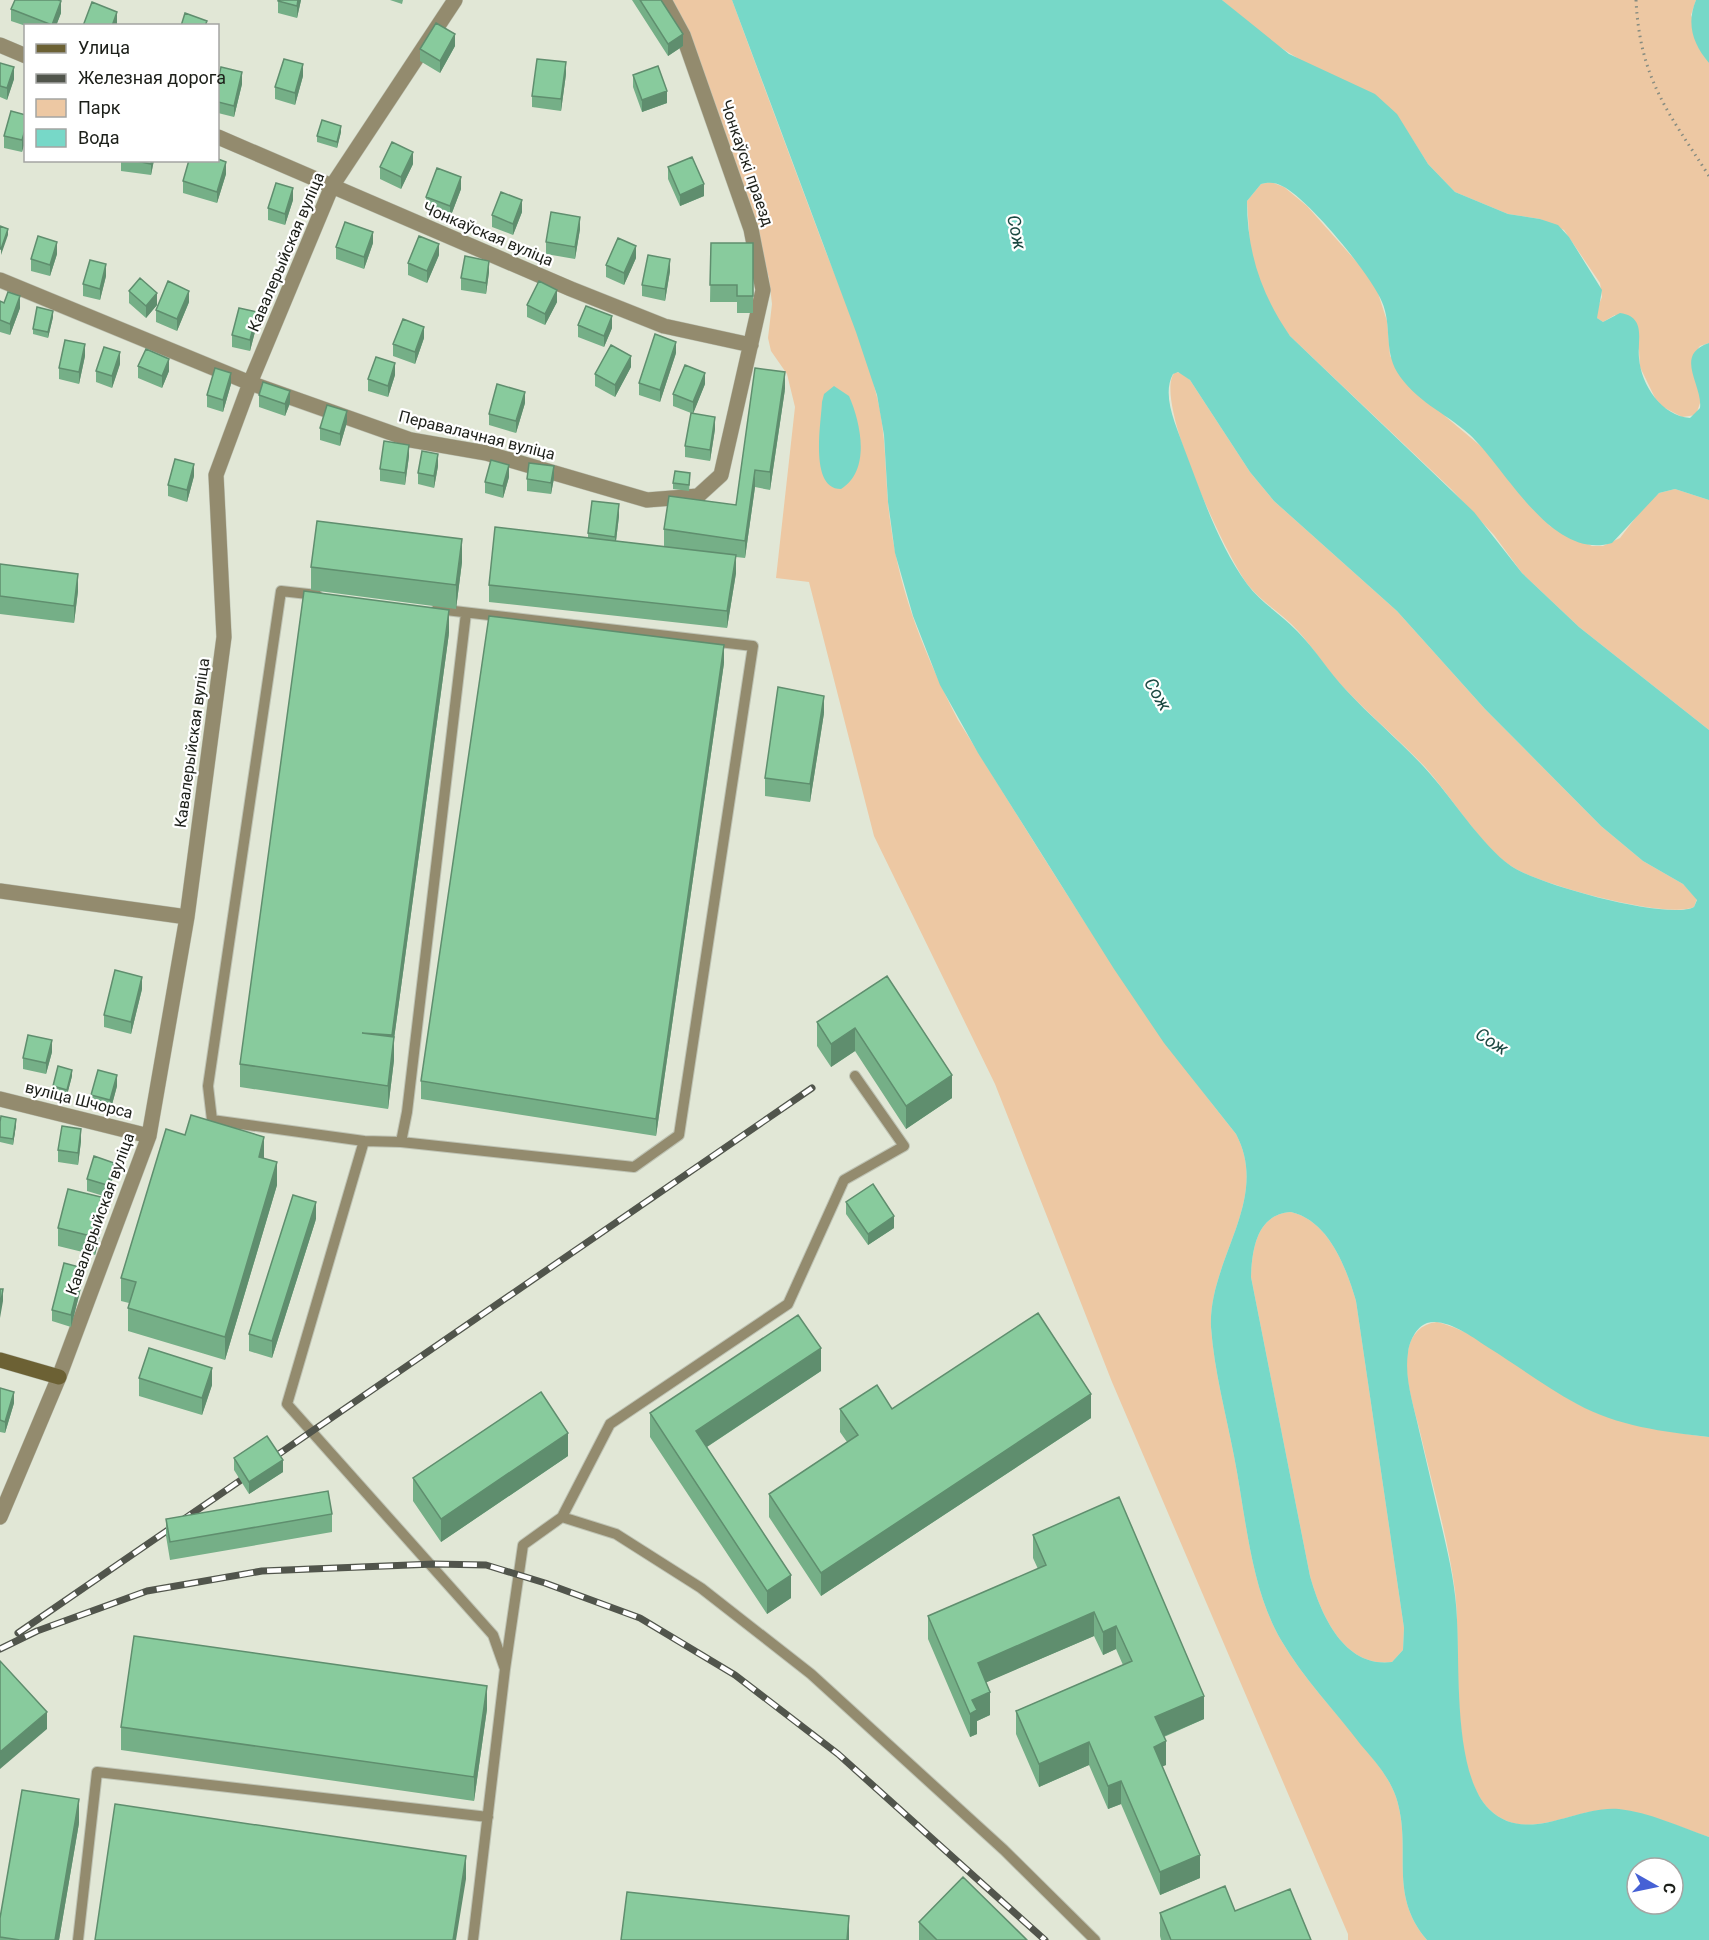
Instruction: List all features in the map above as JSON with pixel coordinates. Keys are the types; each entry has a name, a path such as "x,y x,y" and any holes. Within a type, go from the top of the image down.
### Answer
{"street":[{"name":"Кавалерыйская вуліца","path":"0,1517 59,1377 149,1136 187,917 224,637 216,476 250,383 332,186 455,0"},
{"name":"Чонкаўскі праезд","path":"664,0 683,35 751,229 763,290 751,345"},
{"path":"0,45 24,55"},
{"name":"Чонкаўская вуліца","path":"219,137 571,290 664,326 751,345"},
{"name":"Перавалачная вуліца","path":"0,280 250,383 411,440 486,453 647,500 698,496 721,475 751,345"},
{"path":"0,891 187,917"},
{"name":"вуліца Шчорса","path":"0,1099 149,1136"},
{"path":"0,1360 59,1377"}],"lane":[{"path":"328,597 281,591 208,1086 212,1120 364,1141 401,1142 634,1167 679,1136 753,646 420,608"},
{"path":"401,1142 409,1101 466,613"},
{"path":"473,1940 505,1669 523,1545 562,1516 610,1424 788,1304 844,1180 904,1146 855,1076"},
{"path":"364,1141 287,1404 493,1635 505,1669"},
{"path":"562,1516 616,1534 701,1588 811,1674 1004,1850 1095,1940"},
{"path":"78,1940 97,1772 488,1817"}],"path":[{"path":"1635,0 1641,50 1649,78 1663,105 1709,176"}],"green space":[{"path":"661,0 732,0 853,321 872,378 880,413 895,552 916,626 936,674 958,720 1057,879 1125,983 1236,1134 1245,1158 1246,1183 1243,1206 1213,1302 1211,1327 1217,1376 1234,1456 1250,1551 1262,1597 1281,1640 1309,1681 1377,1763 1393,1790 1401,1816 1404,1888 1415,1922 1427,1940 1348,1940 1348,1934 1112,1382 995,1084 874,836 809,582 776,578 795,407 787,374 771,351 768,338 772,304 769,278 758,241"},
{"path":"1222,0 1696,0 1691,15 1709,63 1709,343 1700,346 1694,354 1701,400 1696,415 1682,417 1663,407 1655,398 1640,367 1639,350 1615,315 1603,322 1597,318 1597,309 1602,297 1600,283 1564,230 1540,219 1508,214 1455,192 1428,164 1404,126 1272,42"},
{"path":"1271,182 1284,187 1307,206 1363,269 1377,290 1387,321 1390,356 1446,417 1483,448 1550,526 1592,546 1603,546 1620,538 1646,504 1659,493 1675,489 1709,500 1709,730 1579,627 1522,573 1494,535 1451,489 1290,336 1276,317 1255,272 1250,247 1247,201 1261,184"},
{"path":"1175,372 1182,373 1190,380 1250,472 1274,501 1397,611 1485,709 1601,826 1643,861 1683,884 1697,899 1694,907 1680,910 1658,909 1602,898 1546,882 1511,866 1477,834 1425,767 1340,684 1292,625 1248,585 1224,544 1209,512 1182,443 1173,412 1170,387"},
{"path":"1291,1212 1304,1217 1326,1235 1341,1260 1356,1301 1404,1628 1403,1650 1392,1662 1375,1662 1360,1657 1348,1648 1328,1622 1310,1576 1251,1277 1255,1245 1264,1226 1280,1214"},
{"path":"1437,1322 1473,1336 1559,1393 1589,1409 1640,1425 1709,1437 1709,1837 1655,1818 1622,1810 1588,1812 1536,1824 1519,1824 1503,1819 1488,1808 1475,1789 1467,1765 1462,1736 1457,1615 1452,1571 1407,1371 1409,1345 1414,1335 1426,1325"}],"water":[{"name":"Сож","path":"732,0 1222,0 1289,54 1375,94 1397,114 1428,164 1455,192 1508,214 1540,219 1558,225 1569,237 1602,290 1597,318 1603,322 1620,313 1628,315 1637,324 1639,358 1644,378 1655,397 1670,412 1690,418 1700,408 1691,363 1698,348 1709,343 1709,500 1675,489 1659,493 1612,543 1590,545 1569,538 1550,525 1514,488 1469,434 1421,399 1404,382 1393,364 1385,311 1376,290 1338,238 1307,205 1293,193 1272,183 1261,184 1247,201 1250,238 1258,272 1271,304 1290,336 1474,512 1522,573 1579,627 1709,730 1709,1437 1641,1427 1592,1412 1555,1391 1468,1334 1443,1323 1427,1323 1414,1335 1408,1353 1407,1372 1452,1576 1464,1746 1469,1771 1477,1793 1489,1809 1504,1819 1519,1824 1552,1821 1602,1809 1619,1809 1653,1817 1709,1837 1709,1940 1427,1940 1415,1922 1404,1888 1401,1816 1390,1783 1309,1681 1281,1640 1262,1597 1250,1551 1234,1456 1217,1376 1211,1327 1213,1302 1219,1278 1243,1206 1246,1183 1245,1158 1236,1134 1164,1043 1114,969 978,753 940,685 913,616 895,553 888,502 884,435 877,395 856,332","holes":["1178,372 1190,380 1250,472 1274,501 1397,611 1485,709 1601,826 1643,861 1683,884 1697,900 1694,907 1680,910 1658,909 1573,891 1525,874 1511,866 1489,846 1424,767 1346,690 1304,638 1258,597 1237,569 1211,519 1169,402 1173,374","1291,1212 1304,1217 1326,1235 1341,1260 1356,1301 1404,1628 1403,1650 1392,1662 1375,1662 1360,1657 1348,1648 1328,1622 1310,1576 1251,1277 1255,1245 1264,1226 1280,1214"]},
{"path":"1696,0 1709,0 1709,63 1699,49 1693,33 1692,17"},
{"path":"834,386 849,396 857,419 861,446 857,471 841,489 831,486 824,478 819,454 822,402 824,394"}],"building":[{"path":"15,0 61,1 52,24 11,9"},
{"path":"278,0 298,0 297,6"},
{"path":"640,0 661,0 683,34 668,44"},
{"path":"92,2 117,12 113,24 84,24"},
{"path":"185,13 207,21 206,24 182,24"},
{"path":"436,23 455,34 440,61 420,49"},
{"path":"284,59 303,64 295,93 275,87"},
{"path":"537,59 566,62 561,99 532,96"},
{"path":"0,63 14,67 7,88 0,86"},
{"path":"658,66 667,91 642,100 633,75"},
{"path":"221,67 242,72 234,106 219,102"},
{"path":"11,111 24,114 22,140 4,136"},
{"path":"322,120 341,126 337,142 317,136"},
{"path":"392,142 413,152 401,177 380,167"},
{"path":"692,157 704,184 680,195 668,167"},
{"path":"219,159 226,162 217,192 183,181 188,162 219,162"},
{"path":"437,168 461,177 450,206 426,197"},
{"path":"276,183 293,188 285,214 268,208"},
{"path":"501,192 522,200 513,224 492,215"},
{"path":"551,212 580,217 575,247 546,242"},
{"path":"345,222 373,232 364,257 336,247"},
{"path":"0,226 8,229 1,249 0,249"},
{"path":"38,236 57,242 50,265 31,259"},
{"path":"419,236 439,244 427,271 408,263"},
{"path":"618,238 636,246 624,273 606,265"},
{"path":"711,243 753,243 753,296 737,296 737,285 710,285"},
{"path":"648,255 670,259 665,289 642,285"},
{"path":"465,256 489,261 486,283 461,278"},
{"path":"90,260 106,264 100,289 83,284"},
{"path":"140,278 157,293 146,306 129,291"},
{"path":"168,281 189,291 177,319 156,310"},
{"path":"539,281 557,290 545,314 527,305"},
{"path":"8,292 20,296 10,324 0,320 0,301 4,303"},
{"path":"586,306 612,316 604,336 578,325"},
{"path":"37,307 53,311 48,332 33,329"},
{"path":"239,308 257,312 250,340 232,335"},
{"path":"403,319 424,327 415,352 393,344"},
{"path":"655,334 676,342 660,390 639,383"},
{"path":"65,340 85,344 79,372 59,368"},
{"path":"611,345 631,356 615,385 595,374"},
{"path":"104,347 120,352 112,376 96,371"},
{"path":"146,349 169,359 162,376 138,366"},
{"path":"376,357 395,363 388,386 368,379"},
{"path":"685,365 705,373 693,402 673,394"},
{"path":"215,368 231,373 223,400 207,395"},
{"path":"755,368 785,372 770,472 755,470 745,541 664,529 669,496 736,505"},
{"path":"263,382 290,391 285,404 259,395"},
{"path":"497,384 525,392 516,421 489,414"},
{"path":"327,405 347,411 340,434 320,428"},
{"path":"691,413 715,417 710,450 685,446"},
{"path":"384,441 409,445 405,473 380,469"},
{"path":"422,451 438,454 434,476 418,473"},
{"path":"175,459 194,464 187,490 168,485"},
{"path":"491,460 509,465 503,486 485,482"},
{"path":"529,463 554,466 551,483 527,479"},
{"path":"675,471 690,473 689,485 673,483"},
{"path":"592,501 619,504 615,537 588,533"},
{"path":"317,521 462,539 456,585 311,567"},
{"path":"495,527 736,555 727,611 489,585"},
{"path":"0,564 78,574 74,606 0,596"},
{"path":"304,591 449,610 392,1035 362,1033 394,1037 388,1086 240,1064"},
{"path":"489,616 724,645 656,1119 421,1081"},
{"path":"778,687 824,696 810,784 765,778"},
{"path":"115,970 142,977 131,1022 104,1015"},
{"path":"887,976 952,1075 906,1106 855,1028 831,1044 817,1022"},
{"path":"28,1035 52,1040 46,1063 23,1058"},
{"path":"58,1066 72,1070 67,1090 53,1086"},
{"path":"98,1070 117,1075 110,1100 91,1095"},
{"path":"191,1115 264,1137 259,1157 277,1162 225,1337 128,1308 136,1282 121,1278 166,1129 185,1135"},
{"path":"1,1116 16,1119 13,1139 0,1137"},
{"path":"62,1126 81,1129 78,1153 58,1150"},
{"path":"94,1156 114,1163 107,1185 87,1179"},
{"path":"873,1184 894,1216 868,1234 846,1202"},
{"path":"68,1189 105,1198 95,1237 58,1228"},
{"path":"293,1195 316,1202 272,1341 249,1334"},
{"path":"64,1263 83,1268 71,1315 52,1310"},
{"path":"0,1289 3,1289 0,1307"},
{"path":"1038,1313 1091,1394 821,1573 769,1494 858,1435 840,1409 877,1385 892,1409"},
{"path":"798,1315 821,1348 696,1431 791,1575 767,1591 650,1413"},
{"path":"149,1348 212,1368 202,1398 139,1378"},
{"path":"0,1388 14,1392 5,1422 0,1420"},
{"path":"541,1392 568,1433 441,1519 413,1478"},
{"path":"267,1436 283,1460 249,1482 234,1458"},
{"path":"328,1491 332,1514 170,1542 166,1519"},
{"path":"1119,1497 1204,1696 1155,1717 1166,1741 1154,1747 1200,1855 1160,1872 1121,1781 1108,1786 1089,1742 1039,1764 1016,1711 1132,1661 1116,1626 1103,1632 1094,1612 978,1663 990,1692 972,1700 977,1710 970,1714 928,1616 1046,1565 1033,1535"},
{"path":"134,1636 487,1686 474,1777 121,1727"},
{"path":"0,1661 47,1712 0,1752"},
{"path":"22,1790 79,1799 55,1940 20,1940 0,1937 0,1918"},
{"path":"115,1804 466,1856 453,1940 95,1940"},
{"path":"963,1877 1027,1940 937,1940 919,1922"},
{"path":"1225,1886 1235,1911 1290,1889 1311,1940 1171,1940 1160,1913"},
{"path":"627,1892 849,1916 847,1940 621,1940"}],"railway":[{"path":"18,1633 812,1088"},
{"path":"0,1649 37,1631 147,1591 262,1571 434,1564 486,1565 545,1583 640,1618 735,1675 838,1754 1045,1940"}]}
